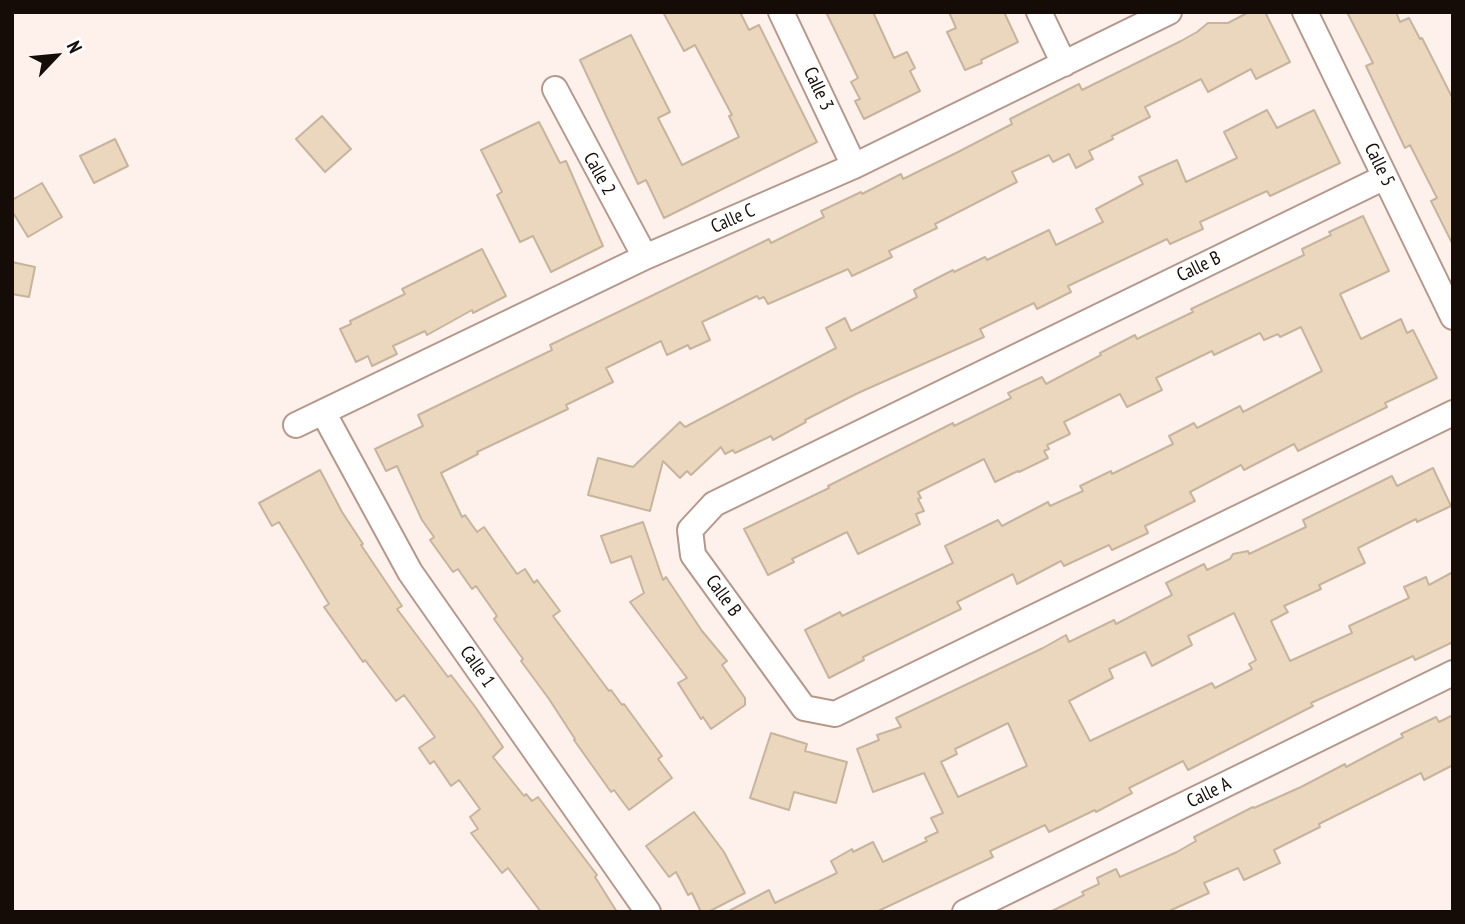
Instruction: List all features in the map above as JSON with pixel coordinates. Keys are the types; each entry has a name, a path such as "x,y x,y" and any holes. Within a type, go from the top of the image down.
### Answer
{"street":[{"name":"Calle 3","path":"781,12 855,166"},
{"path":"1039,12 1063,64"},
{"name":"Calle C","path":"296,425 645,257 855,166 1169,12"},
{"name":"Calle 5","path":"1305,12 1453,317"},
{"name":"Calle 2","path":"555,89 645,257"},
{"name":"Calle B","path":"1385,177 714,504 690,530 693,555 804,708 835,714 1453,413"},
{"name":"Calle 1","path":"323,412 410,572 648,912"},
{"name":"Calle A","path":"965,912 1453,673"}],"building":[{"path":"663,12 740,12 749,30 759,25 817,142 664,218 646,180 638,184 580,60 631,35 670,112 658,118 682,165 739,137 729,116 732,115 695,45 684,51"},
{"path":"826,12 873,12 894,58 907,52 915,68 910,71 920,91 864,119 855,101 860,99 851,82 858,78"},
{"path":"949,12 1004,12 1018,42 965,70 947,32 956,28"},
{"path":"1249,12 1265,12 1290,62 1256,79 1251,69 1208,92 1201,79 1145,107 1150,117 1089,151 1093,159 1076,168 1069,154 1053,162 1049,155 1012,172 1017,182 935,224 937,228 889,251 892,257 852,276 848,269 768,304 764,297 759,299 757,296 702,322 710,340 690,349 688,345 667,355 661,341 606,368 613,382 566,405 568,409 477,452 478,454 441,473 462,517 465,515 477,532 484,527 517,574 525,569 534,583 537,580 560,611 553,616 662,756 658,759 672,778 629,810 614,790 611,792 574,740 521,661 523,659 494,619 497,616 476,586 472,589 458,569 453,572 430,540 434,537 422,520 397,466 386,471 375,449 423,426 418,415 552,350 550,345 769,239 771,243 824,217 821,211 861,192 862,194 901,174 903,179 958,152 1012,124 1010,119 1079,84 1082,90 1181,41 1208,23 1228,23"},
{"path":"1347,12 1396,12 1400,22 1409,18 1453,99 1453,245 1431,201 1437,198 1410,145 1405,148 1366,66 1373,63"},
{"path":"1267,110 1277,128 1314,110 1340,163 1270,196 1267,191 1200,222 1203,229 1170,244 1167,239 1068,286 1071,292 1037,309 1034,303 980,329 984,337 858,393 773,440 771,436 735,453 733,450 725,454 721,447 691,475 687,471 680,478 663,461 650,511 588,495 598,458 633,467 680,422 685,427 836,348 826,328 845,318 851,331 917,297 914,290 953,270 954,272 985,257 987,260 1049,230 1056,245 1103,222 1096,209 1143,184 1139,177 1177,160 1186,182 1237,158 1224,132"},
{"path":"322,116 351,149 325,172 296,139"},
{"path":"539,122 560,163 566,161 603,246 551,272 533,236 520,242 497,195 502,192 481,150"},
{"path":"115,139 128,166 94,183 80,156"},
{"path":"42,183 62,217 28,237 12,211 12,200"},
{"path":"1363,216 1389,271 1340,294 1361,339 1401,319 1407,333 1413,330 1437,378 1385,403 1387,407 1298,451 1294,444 1244,470 1241,465 1190,492 1195,501 1145,526 1148,533 1112,550 1109,545 1064,566 1061,561 1017,584 1013,574 957,602 961,609 863,657 864,660 829,678 805,630 840,612 842,616 953,563 945,546 998,520 1002,526 1048,502 1050,506 1083,491 1080,486 1111,471 1112,474 1173,444 1169,436 1194,423 1197,428 1240,406 1243,412 1322,371 1301,327 1280,337 1278,334 1264,340 1260,333 1214,355 1212,351 1156,378 1162,390 1127,407 1120,394 1064,422 1070,434 1047,445 1049,449 1044,451 1048,458 1019,472 995,482 984,459 918,492 921,498 918,499 924,511 916,514 920,524 858,554 847,532 792,559 794,562 768,575 744,529 953,423 954,426 1011,398 1008,393 1042,377 1046,384 1135,335 1137,339 1193,312 1191,309 1304,255 1302,249 1331,235 1329,232"},
{"path":"482,249 506,296 473,313 472,310 427,335 425,331 393,346 397,354 372,366 368,356 356,362 340,329 351,324 350,321 405,294 402,289"},
{"path":"12,262 35,267 29,297 12,294"},
{"path":"1433,468 1451,506 1417,522 1416,519 1358,548 1365,563 1319,585 1321,589 1284,606 1288,612 1271,621 1290,661 1352,633 1349,626 1409,598 1404,587 1426,577 1429,585 1453,572 1453,642 1415,660 1413,656 1311,703 1313,706 1188,770 1183,761 1129,788 1132,793 1096,812 1095,810 1049,832 1045,825 990,851 993,857 876,912 727,912 769,890 775,903 837,873 831,861 852,849 853,852 873,842 883,862 927,841 925,838 938,832 931,818 943,813 924,773 873,792 857,749 879,740 877,735 901,727 896,718 1066,635 1069,642 1114,620 1116,624 1172,595 1166,583 1204,564 1207,570 1230,559 1233,554 1248,551 1249,554 1306,527 1303,520 1392,476 1397,486","holes":["1234,613 1256,660 1249,664 1252,669 1215,688 1212,683 1090,741 1069,701 1113,678 1109,669 1145,652 1152,666 1192,645 1188,636","1008,723 1027,766 958,797 941,762 957,754 955,749"]},
{"path":"320,470 363,544 361,545 402,606 397,609 448,677 451,675 503,747 493,757 524,796 526,794 532,801 538,797 597,875 595,877 617,912 541,912 508,868 502,873 471,833 478,829 470,817 480,809 459,780 451,786 434,761 430,764 419,748 435,737 404,695 396,701 365,660 363,662 324,607 329,604 279,522 272,526 259,503"},
{"path":"643,522 663,580 666,577 702,631 727,661 722,665 745,698 745,705 711,729 703,717 701,719 678,683 687,678 630,602 644,593 631,556 611,563 601,536"},
{"path":"1453,715 1453,765 1424,780 1421,773 1319,824 1320,827 1274,850 1280,863 1244,880 1238,868 1204,883 1209,893 1167,912 1050,912 1084,895 1082,892 1099,884 1097,878 1116,869 1120,877 1177,852 1196,841 1194,837 1253,807 1301,787 1345,764 1346,767 1403,737 1401,734 1436,717 1439,722"},
{"path":"771,733 807,744 805,751 847,762 836,803 794,792 789,810 750,798"},
{"path":"694,812 724,852 745,893 708,912 701,912 692,893 688,895 676,872 669,877 646,846"}]}
